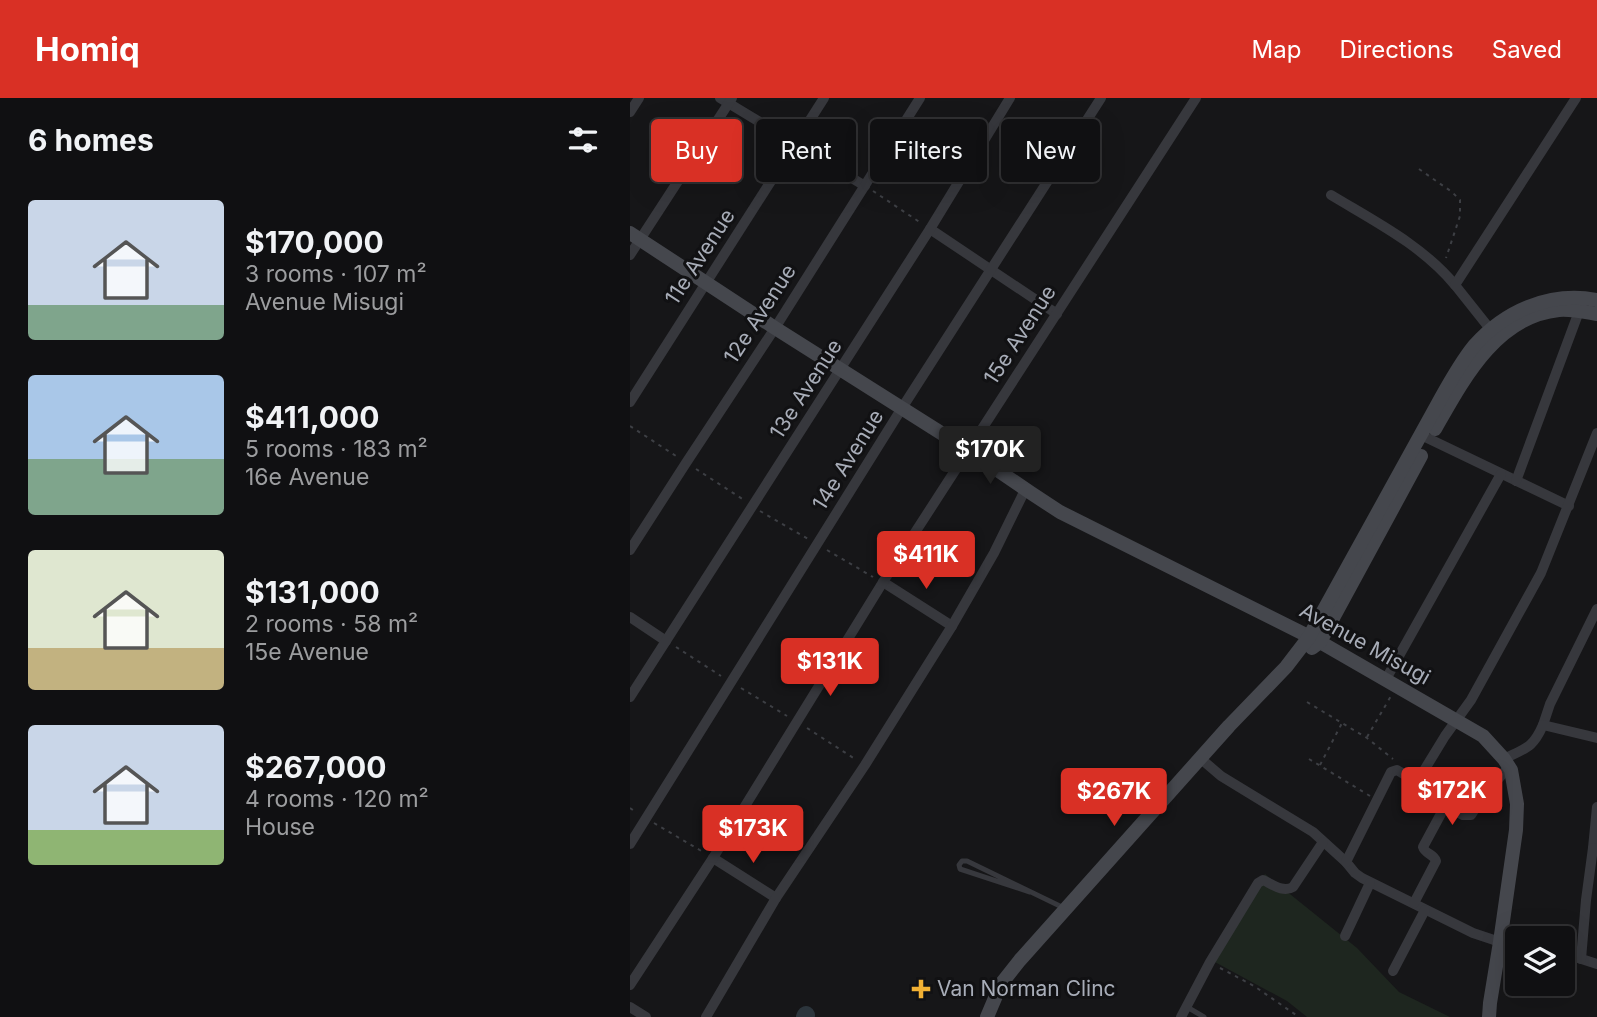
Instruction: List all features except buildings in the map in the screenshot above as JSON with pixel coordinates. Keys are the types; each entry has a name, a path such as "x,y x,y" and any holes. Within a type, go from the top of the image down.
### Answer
{"street":[{"path":"630,112 639,98"},
{"name":"11e Avenue","path":"811,119 824,98"},
{"name":"12e Avenue","path":"630,550 775,328 920,98"},
{"name":"13e Avenue","path":"630,697 930,229 1010,98"},
{"name":"14e Avenue","path":"630,844 902,408 1101,98"},
{"name":"15e Avenue","path":"630,985 713,858 883,582 1196,98"},
{"path":"1455,285 1576,98"},
{"path":"630,255 635,236 727,100 756,119"},
{"path":"856,181 865,186"},
{"name":"11e Avenue","path":"630,402 771,182"},
{"path":"1331,195 1410,243 1442,269 1494,334"},
{"path":"930,229 1057,314"},
{"name":"Avenue Misugi","path":"635,236 1060,512 1314,639 1392,682 1483,736 1507,763"},
{"path":"987,1017 1001,984 1020,960 1199,758 1314,639 1426,437 1484,353 1494,334 1511,329 1540,314 1587,303"},
{"path":"1587,303 1597,314"},
{"path":"1516,481 1587,303"},
{"path":"1346,862 1391,772 1394,770 1412,779 1420,777 1526,604 1569,506 1597,433"},
{"path":"1426,437 1569,506"},
{"path":"1392,682 1501,474"},
{"path":"706,1017 776,898 865,765 952,625 1028,491"},
{"path":"883,582 952,625"},
{"path":"1413,903 1436,861 1423,847 1443,810 1449,808 1463,815 1471,815 1507,763 1531,745 1538,736 1550,704 1597,609"},
{"path":"630,617 666,641"},
{"path":"1543,725 1597,738"},
{"path":"1199,758 1221,776 1305,826 1355,873 1370,883 1473,933 1505,941"},
{"path":"1489,1017 1516,830 1515,786 1507,763"},
{"path":"1581,959 1586,900 1595,849 1597,807"},
{"path":"1184,1012 1210,962 1258,883 1263,880 1286,890 1290,889 1323,842"},
{"path":"713,858 776,898"},
{"path":"1345,936 1370,883"},
{"path":"1393,971 1425,910"},
{"path":"1575,957 1597,964"},
{"path":"630,1007 646,1017"}],"lane":[{"path":"1030,892 960,869 958,865 967,861 1065,909"},
{"path":"1184,1012 1204,1017"}],"path":[{"path":"1419,169 1452,191 1460,200 1461,216 1442,269"},
{"path":"865,186 930,229"},
{"path":"630,426 753,506 883,582"},
{"path":"666,641 865,765"},
{"path":"1367,738 1392,682"},
{"path":"1307,702 1367,738 1395,761 1394,770"},
{"path":"1319,766 1342,723"},
{"path":"1309,759 1377,800"},
{"path":"630,808 713,858"},
{"path":"1210,962 1254,986 1299,1017"}],"shaded area":[{"path":"1265,874 1357,948 1399,992 1450,1017 1307,1017 1287,1001 1213,961"}],"place":[{"name":"Van Norman Clinc","path":"921,989"}]}
